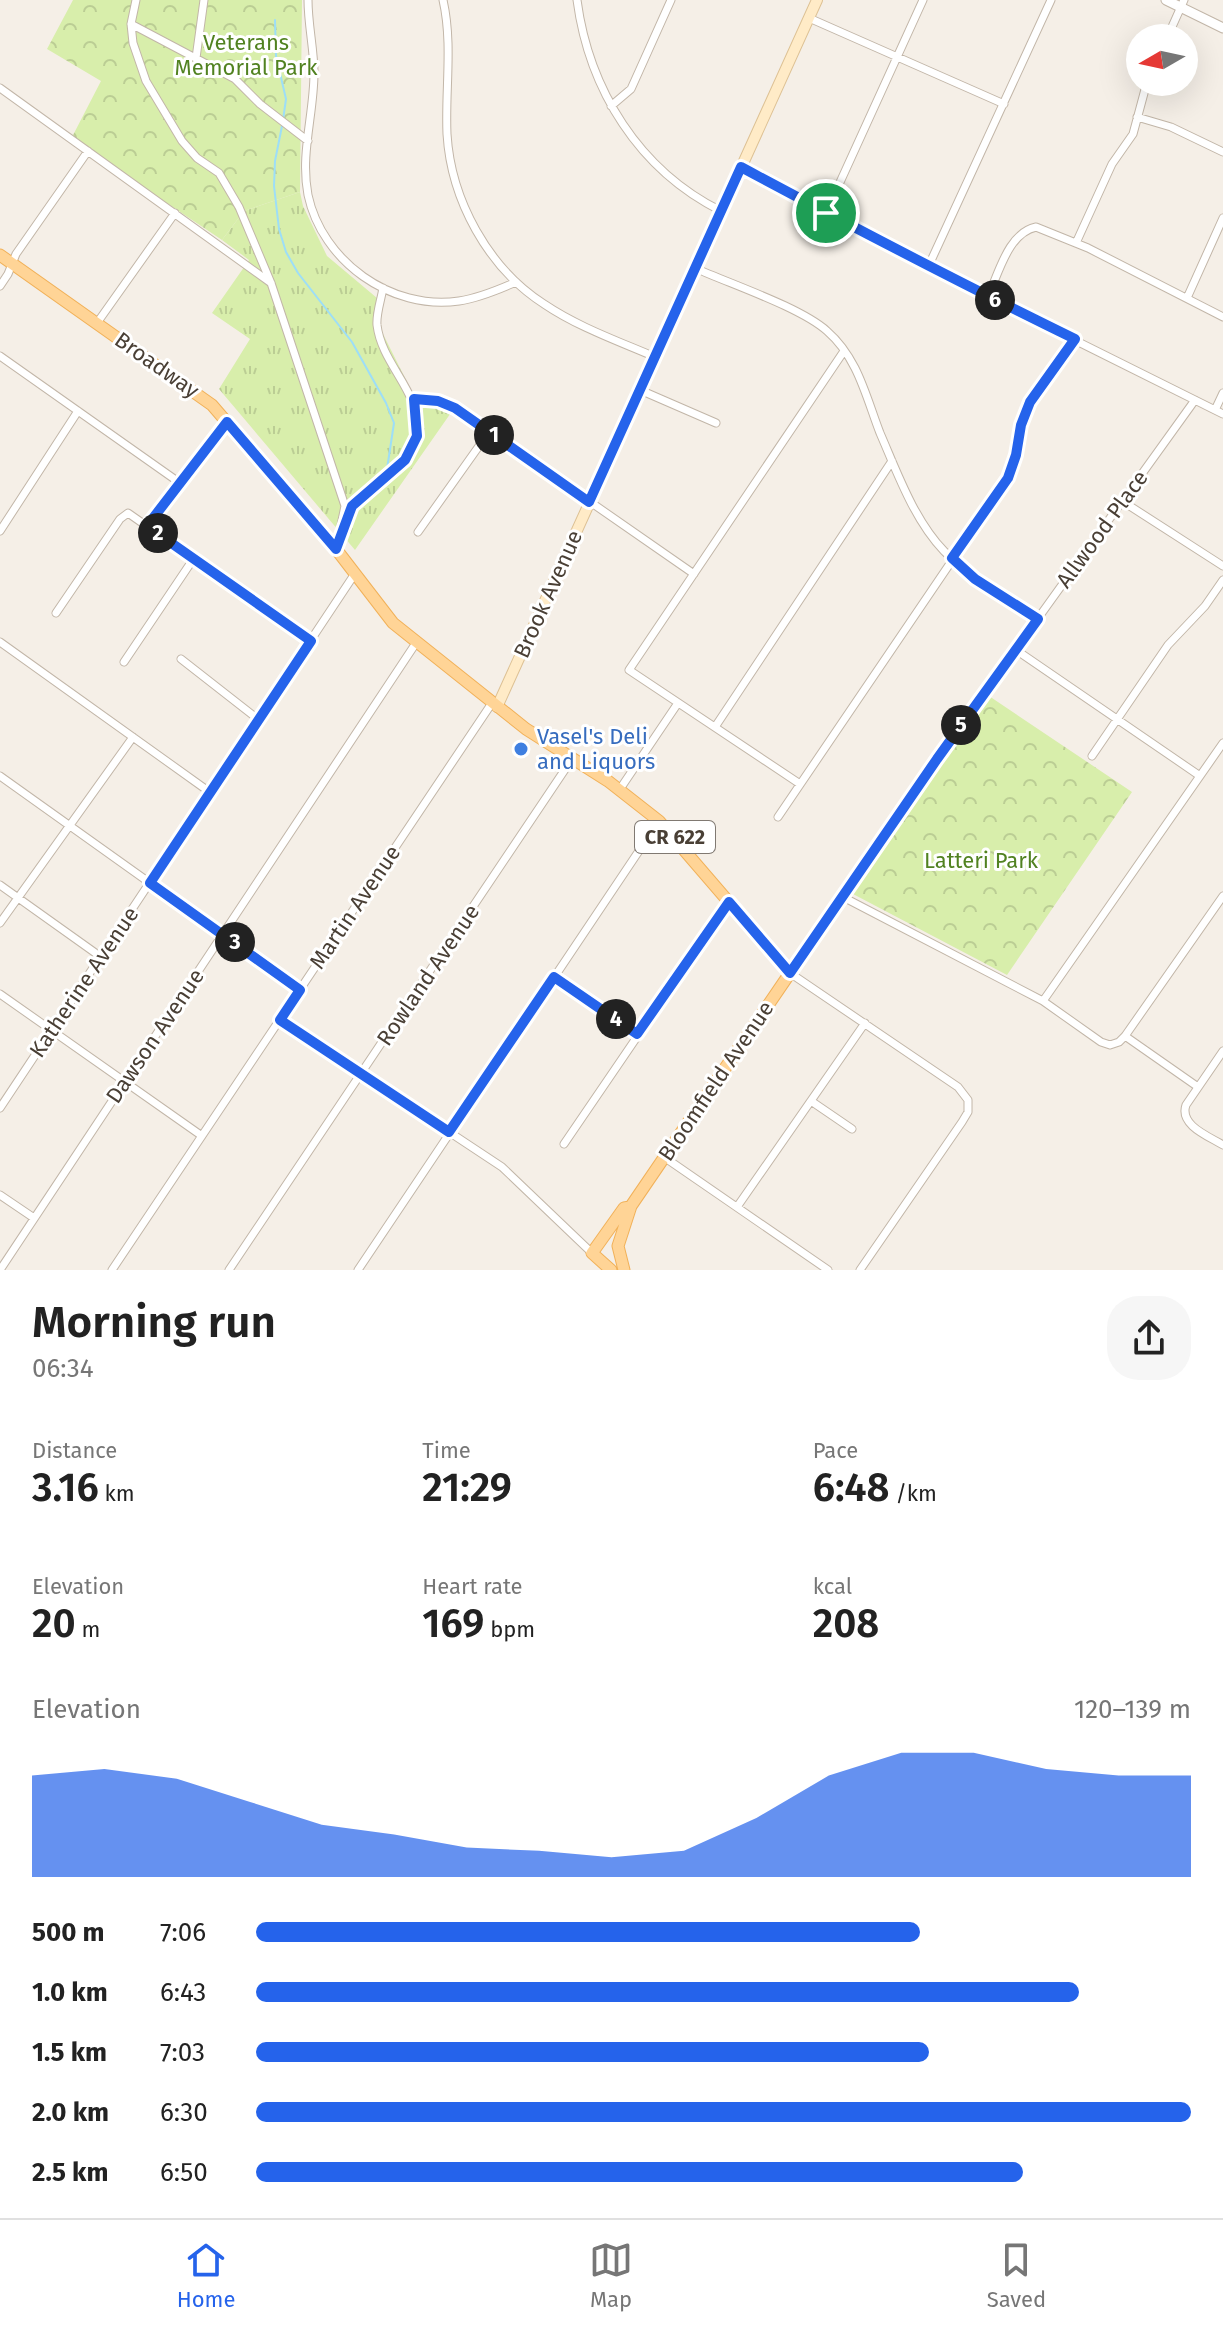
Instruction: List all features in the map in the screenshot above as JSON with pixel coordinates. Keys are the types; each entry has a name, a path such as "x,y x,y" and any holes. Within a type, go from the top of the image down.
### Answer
{"main road":[{"name":"Brook Avenue","path":"494,705 817,0"},
{"name":"Broadway","path":"0,255 202,397 336,549 393,623 494,705 572,759"},
{"name":"CR 622","path":"572,759 620,789 659,821 790,973"},
{"name":"Bloomfield Avenue","path":"624,1270 618,1246 631,1206 790,973"},
{"name":"Bloomfield Avenue","path":"592,1253 624,1208 631,1206"},
{"path":"592,1253 611,1270"}],"street":[{"path":"136,0 131,24 133,43 157,102 197,158 219,173 239,207 271,283 345,506 336,549"},
{"path":"196,58 204,0"},
{"path":"308,0 314,75 305,169 318,223 335,252 355,271 383,288 411,298 443,303 485,295 516,282"},
{"path":"443,0 448,43 450,163 476,230 497,262 543,304 579,324 655,357"},
{"path":"577,0 592,63 611,106 638,147 688,194 721,211"},
{"path":"611,106 631,89 671,0"},
{"path":"826,213 923,0"},
{"path":"929,265 1051,0"},
{"path":"1166,0 1182,4 1223,28"},
{"path":"1173,24 1182,4"},
{"path":"809,18 1004,104"},
{"path":"131,24 235,79 308,141"},
{"path":"0,88 271,283"},
{"path":"1076,243 1112,164 1133,134 1143,96"},
{"path":"1137,117 1171,127 1223,152"},
{"path":"0,286 16,254 88,151"},
{"path":"741,167 1219,412 1223,393"},
{"path":"97,323 175,213"},
{"path":"1187,298 1223,218"},
{"path":"988,296 1015,238 1021,232 1036,227 1076,243 1223,317"},
{"path":"695,268 806,317 830,334 856,367 892,461 927,528 975,579 1038,619"},
{"path":"336,549 352,506 405,460 417,436 414,399 382,346 376,322 383,288"},
{"path":"778,817 1008,478 1030,402 1075,339"},
{"path":"800,784 629,670 844,351"},
{"path":"0,356 180,483"},
{"path":"640,390 716,423"},
{"path":"414,399 438,401 455,408 694,574"},
{"name":"Allwood Place","path":"790,973 1195,400"},
{"path":"0,531 78,411"},
{"path":"147,526 227,422"},
{"path":"418,532 489,432"},
{"path":"715,727 892,461"},
{"path":"1122,501 1223,566"},
{"path":"56,613 122,516 131,514 311,641"},
{"path":"124,662 194,558"},
{"name":"Katherine Avenue","path":"1,1105 354,575"},
{"path":"1092,756 1168,645 1205,606 1223,580"},
{"path":"0,642 211,793"},
{"name":"Dawson Avenue","path":"0,1270 416,643"},
{"path":"1016,650 1200,776"},
{"path":"181,659 259,720"},
{"path":"620,789 678,703"},
{"name":"Martin Avenue","path":"112,1270 494,705"},
{"path":"0,923 133,737"},
{"path":"1043,1001 1222,746"},
{"name":"Rowland Avenue","path":"229,1270 572,759"},
{"path":"0,776 300,990"},
{"path":"358,1270 659,821"},
{"path":"0,885 101,957"},
{"path":"843,897 1043,1001 1101,1042 1110,1045 1125,1036 1223,896"},
{"path":"564,1144 729,902"},
{"path":"790,973 964,1092 968,1100 968,1112 860,1270"},
{"path":"554,977 637,1034"},
{"path":"0,994 202,1136"},
{"path":"280,1020 502,1167 592,1253"},
{"path":"737,1207 865,1023"},
{"path":"1125,1036 1198,1087"},
{"path":"1223,1051 1186,1105 1185,1118 1223,1145"},
{"path":"811,1101 852,1129"},
{"path":"664,1157 828,1270"},
{"path":"0,1195 34,1218"}],"green space":[{"name":"Veterans Memorial Park","path":"73,0 302,0 300,192 244,211 222,240 71,139 101,81 47,49"},
{"path":"300,192 303,206 327,256 377,298 379,326 416,400 455,407 355,550 219,389 250,339 212,313 249,260 222,240 244,211"},
{"name":"Latteri Park","path":"989,696 1132,792 1007,975 853,894"}],"waterway":[{"path":"275,20 276,56 286,99 283,120"},
{"path":"282,126 274,186 279,229 286,252 298,273 352,342 386,403 394,423 387,469"}],"place":[{"name":"Vasel's Deli and Liquors","path":"521,749"}],"route":[{"path":"741,167 826,213 885,240 966,286 1075,339 1025,412 1008,478 952,558 975,579 1038,619 790,973 729,902 637,1034 554,977 449,1132 280,1020 300,990 150,883 311,641 147,526 227,422 336,549 352,506 405,460 417,436 414,399 438,401 455,408 589,502 741,167"}]}
